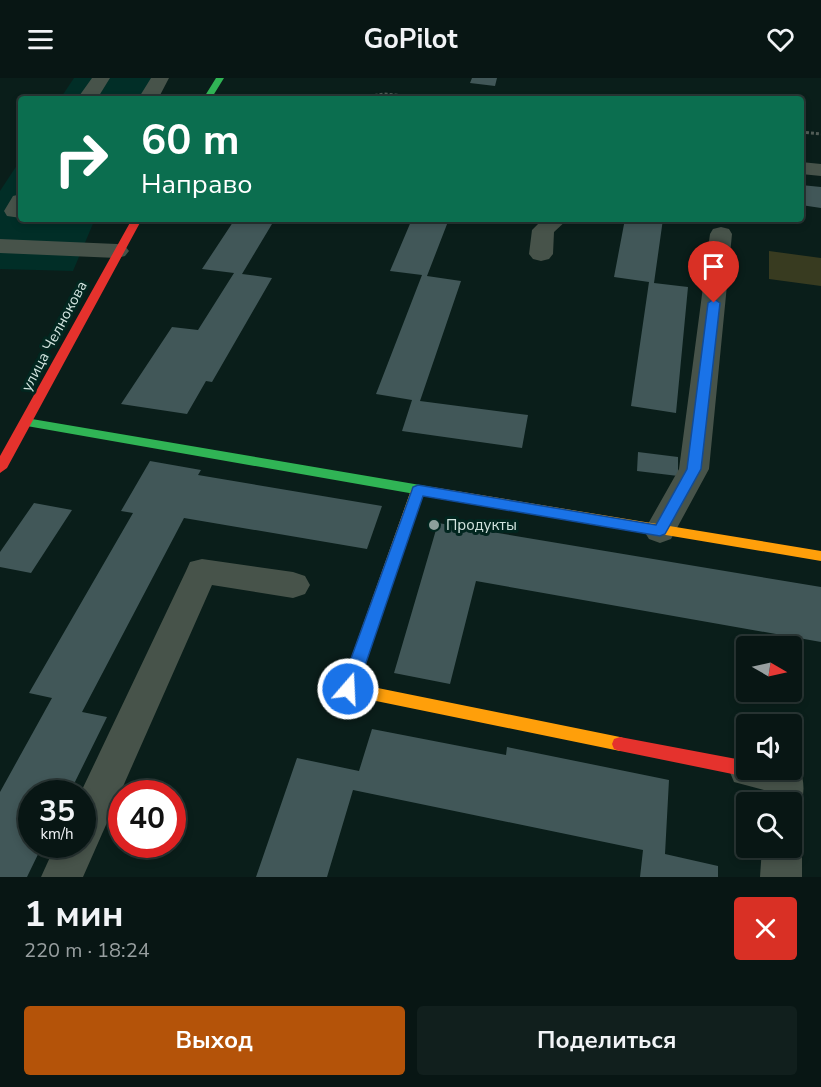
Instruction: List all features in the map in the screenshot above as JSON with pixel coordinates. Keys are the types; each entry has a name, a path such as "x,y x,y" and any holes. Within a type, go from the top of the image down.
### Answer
{"street":[{"path":"89,96 101,78"},
{"path":"150,96 160,78"},
{"path":"209,96 220,78"},
{"path":"804,168 821,170"},
{"name":"улица Челнокова","path":"0,468 117,251 135,222"},
{"path":"541,254 543,230 553,222"},
{"path":"660,531 694,469 721,234"},
{"path":"0,246 117,251"},
{"path":"26,422 660,531 821,556"},
{"path":"418,490 348,689 736,767"},
{"path":"96,802 202,571 293,585"},
{"path":"62,877 71,858"},
{"path":"781,877 782,858"}],"path":[{"path":"360,96 364,94 403,96"},
{"path":"804,132 821,134"}],"shaded area":[{"path":"74,78 152,78 142,96 62,96"},
{"path":"18,164 18,222 94,222 73,271 0,269 0,191"},
{"path":"769,251 821,258 821,286 769,279"}],"building":[{"path":"472,78 497,78 495,86 470,83"},
{"path":"804,185 821,187 821,208 804,205"},
{"path":"233,222 273,222 242,274 272,278 212,382 206,381 187,414 121,404 172,327 198,330 234,273 202,269"},
{"path":"411,222 448,222 427,276 461,281 420,401 528,415 522,448 402,431 412,400 376,394 422,275 390,271"},
{"path":"624,222 663,222 654,283 688,287 676,413 631,406 649,282 614,277"},
{"path":"638,452 678,457 678,476 637,471"},
{"path":"150,461 201,470 198,475 382,506 367,549 184,518 82,712 107,717 76,780 18,780 18,858 36,858 27,877 0,877 0,792 52,698 29,693 133,513 121,511"},
{"path":"34,503 72,510 31,573 0,567 0,552"},
{"path":"438,523 821,587 821,642 802,639 802,636 787,636 476,581 450,684 394,673"},
{"path":"372,729 506,755 507,747 669,780 665,854 718,866 718,877 640,877 643,850 353,790 327,877 256,877 297,758 359,771"}],"traffic: fast":[{"path":"209,96 220,78"},
{"path":"26,422 432,492"}],"traffic: slow":[{"path":"418,490 348,689 620,744"},
{"path":"432,492 821,556"}],"traffic: jam":[{"path":"0,468 135,222"},
{"path":"620,744 736,767"}],"place":[{"name":"Продукты","path":"434,525"}],"route":[{"path":"348,689 418,490 660,531 694,469 714,303"}]}
